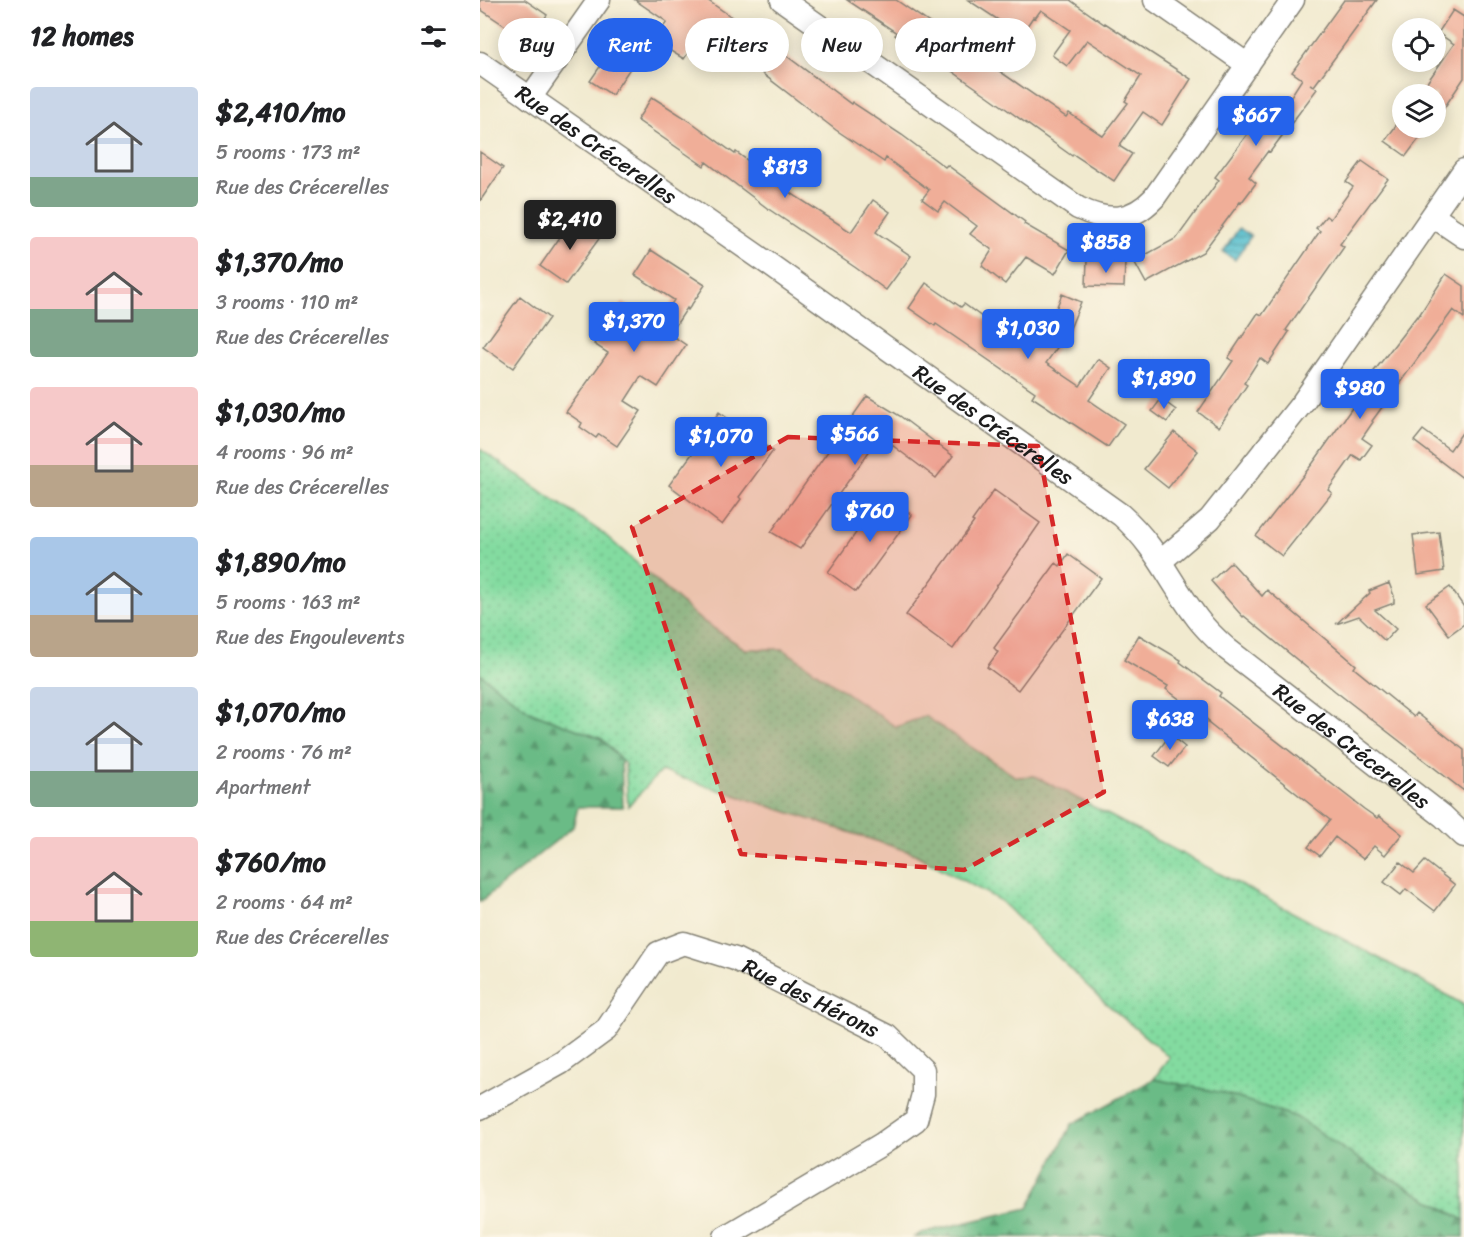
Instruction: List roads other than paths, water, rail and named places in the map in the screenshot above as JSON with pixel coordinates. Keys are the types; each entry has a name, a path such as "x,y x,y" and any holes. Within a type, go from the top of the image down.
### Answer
{"street":[{"path":"530,98 599,0"},
{"path":"782,0 1078,208 1100,217 1122,218 1145,207 1154,198 1293,0"},
{"path":"1155,0 1248,65"},
{"name":"Rue des Crécerelles","path":"480,63 1104,502 1137,529 1208,632 1443,816 1464,836"},
{"path":"1161,561 1210,519 1287,424 1464,170"},
{"path":"1433,216 1464,237"},
{"name":"Rue des Hérons","path":"480,1108 561,1063 606,1030 658,953 684,943 735,960 888,1036 923,1070 923,1094 916,1120 882,1144 725,1237"}],"water":[{"path":"1239,228 1251,236 1235,260 1223,252"}]}
